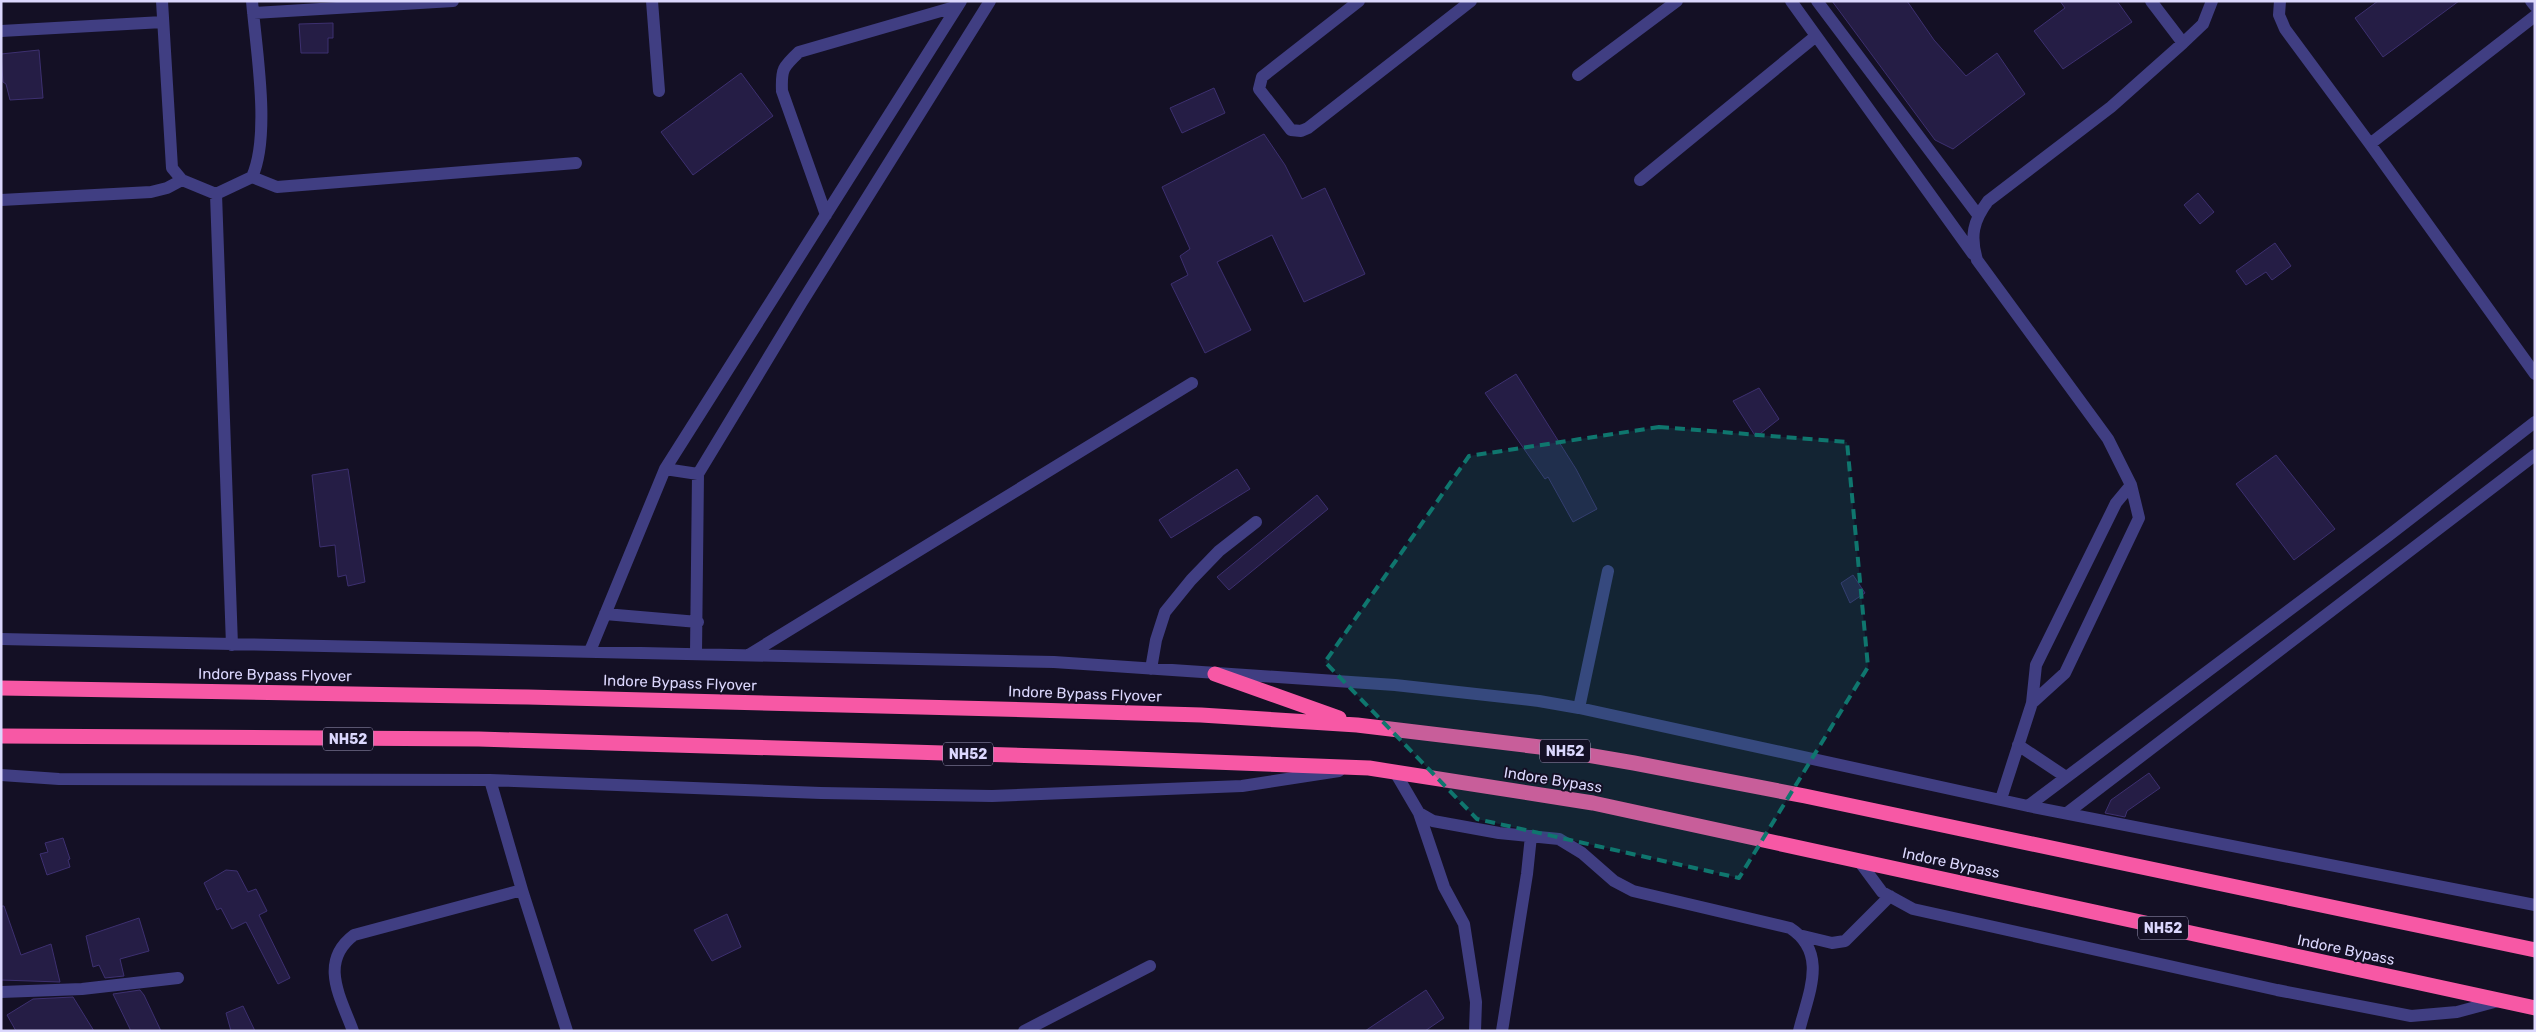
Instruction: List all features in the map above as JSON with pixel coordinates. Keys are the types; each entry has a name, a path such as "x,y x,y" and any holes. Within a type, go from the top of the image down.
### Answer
{"highway":[{"path":"1215,674 1357,725"},
{"name":"Indore Bypass Flyover","path":"1,688 586,698 1201,715 1357,725"},
{"name":"Indore Bypass","path":"1357,725 1540,747 1805,796 2535,950"},
{"name":"NH52","path":"1,736 541,741 1356,767"},
{"name":"Indore Bypass","path":"1356,767 1593,803 2535,1008"}],"street":[{"path":"162,1 172,168 182,180 216,194 252,178 258,164 262,131 253,7 454,1"},
{"path":"652,1 659,91"},
{"path":"696,653 698,622 698,474 802,302 990,1"},
{"path":"1359,1 1262,76 1259,89 1291,130 1301,131 1308,128 1471,1"},
{"path":"1578,75 1677,1"},
{"path":"1791,1 2108,439 2131,485 2139,518 2065,673 2032,703"},
{"path":"1817,1 1978,215"},
{"path":"2151,1 2183,43"},
{"path":"1978,260 1972,243 1973,229 1978,215 1988,201 2111,106 2183,43 2203,24 2212,1"},
{"path":"2280,1 2279,16 2285,29 2535,374"},
{"path":"2532,1 2535,6"},
{"path":"826,215 782,91 781,73 786,64 799,52 959,3"},
{"path":"590,651 665,468 959,3"},
{"path":"2370,144 2535,16"},
{"path":"1,31 163,22"},
{"path":"1640,180 1816,36"},
{"path":"252,178 277,187 576,163"},
{"path":"1,200 151,192 167,188 182,180"},
{"path":"216,194 232,644"},
{"path":"750,654 1192,383"},
{"path":"2028,806 2388,536 2535,422"},
{"path":"2067,813 2535,455"},
{"path":"665,468 698,474"},
{"path":"2001,799 2032,703 2036,664 2116,503 2131,485"},
{"path":"1151,669 1156,640 1166,612 1191,580 1219,551 1256,522"},
{"path":"1579,708 1608,571"},
{"path":"605,614 698,622"},
{"path":"1,639 1054,662 1395,685 1579,708 1781,750 2028,806 2535,905"},
{"path":"2018,745 2066,777"},
{"path":"1,775 59,779 490,780 821,793 992,796 1242,786 1356,767"},
{"path":"1395,772 1419,812 1444,887 1464,924 1476,1002 1475,1031"},
{"path":"490,780 522,890 567,1031"},
{"path":"1419,812 1433,821 1454,826 1559,839 1582,853 1614,881 1633,891 1790,928 1803,936 1832,943 1846,941 1890,896"},
{"path":"1502,1031 1527,874 1530,836"},
{"path":"1860,862 1882,892 1913,909 2277,990 2411,1016 2457,1012 2498,1001"},
{"path":"353,1031 333,969 338,952 345,942 354,936 522,890"},
{"path":"1799,1031 1810,990 1814,962 1803,936"},
{"path":"1024,1031 1150,966"},
{"path":"1,992 82,990 178,978"}],"highlighted area":[{"path":"1659,427 1847,442 1868,667 1739,878 1477,819 1325,662 1469,456"}],"building":[{"path":"1832,1 1907,1 1934,40 1966,76 1997,53 2025,94 1953,149 1935,140"},
{"path":"2060,1 2117,1 2132,22 2063,69 2034,31 2065,8"},
{"path":"2378,1 2459,1 2383,57 2355,18"},
{"path":"333,23 333,38 328,38 328,53 301,53 299,24"},
{"path":"39,50 43,98 10,100 6,84 3,82 1,54"},
{"path":"741,73 773,116 693,175 661,132"},
{"path":"1214,88 1225,113 1182,133 1170,108"},
{"path":"1264,134 1285,165 1302,199 1325,188 1365,274 1304,302 1272,235 1217,262 1251,330 1205,353 1171,284 1188,275 1180,256 1190,249 1162,187"},
{"path":"2198,193 2214,212 2200,224 2184,205"},
{"path":"2275,243 2291,266 2272,280 2266,272 2246,285 2236,271"},
{"path":"1516,374 1576,469 1597,509 1573,522 1548,477 1545,479 1485,393"},
{"path":"1759,388 1779,419 1756,437 1733,401"},
{"path":"2276,455 2335,529 2294,560 2236,484"},
{"path":"348,469 365,582 348,586 346,575 338,577 335,545 320,547 312,475"},
{"path":"1237,469 1250,489 1171,538 1159,520"},
{"path":"1317,495 1328,509 1229,590 1217,577"},
{"path":"1853,575 1865,593 1850,603 1841,583"},
{"path":"2149,773 2160,788 2127,811 2125,817 2105,813 2111,800"},
{"path":"63,838 70,859 68,860 70,867 47,875 40,854 48,852 45,843"},
{"path":"226,870 237,871 248,892 256,889 267,911 259,915 290,978 278,984 246,922 232,929 221,908 217,910 204,883"},
{"path":"1,906 4,906 21,955 51,944 60,982 1,980"},
{"path":"727,914 741,947 712,961 694,930"},
{"path":"139,918 149,951 120,959 124,976 105,978 99,965 93,967 86,936"},
{"path":"140,990 161,1031 131,1031 113,994"},
{"path":"1426,990 1444,1018 1425,1031 1365,1031"},
{"path":"73,997 94,1031 16,1031 7,1015 33,999"},
{"path":"243,1006 255,1031 231,1031 226,1013"}]}
